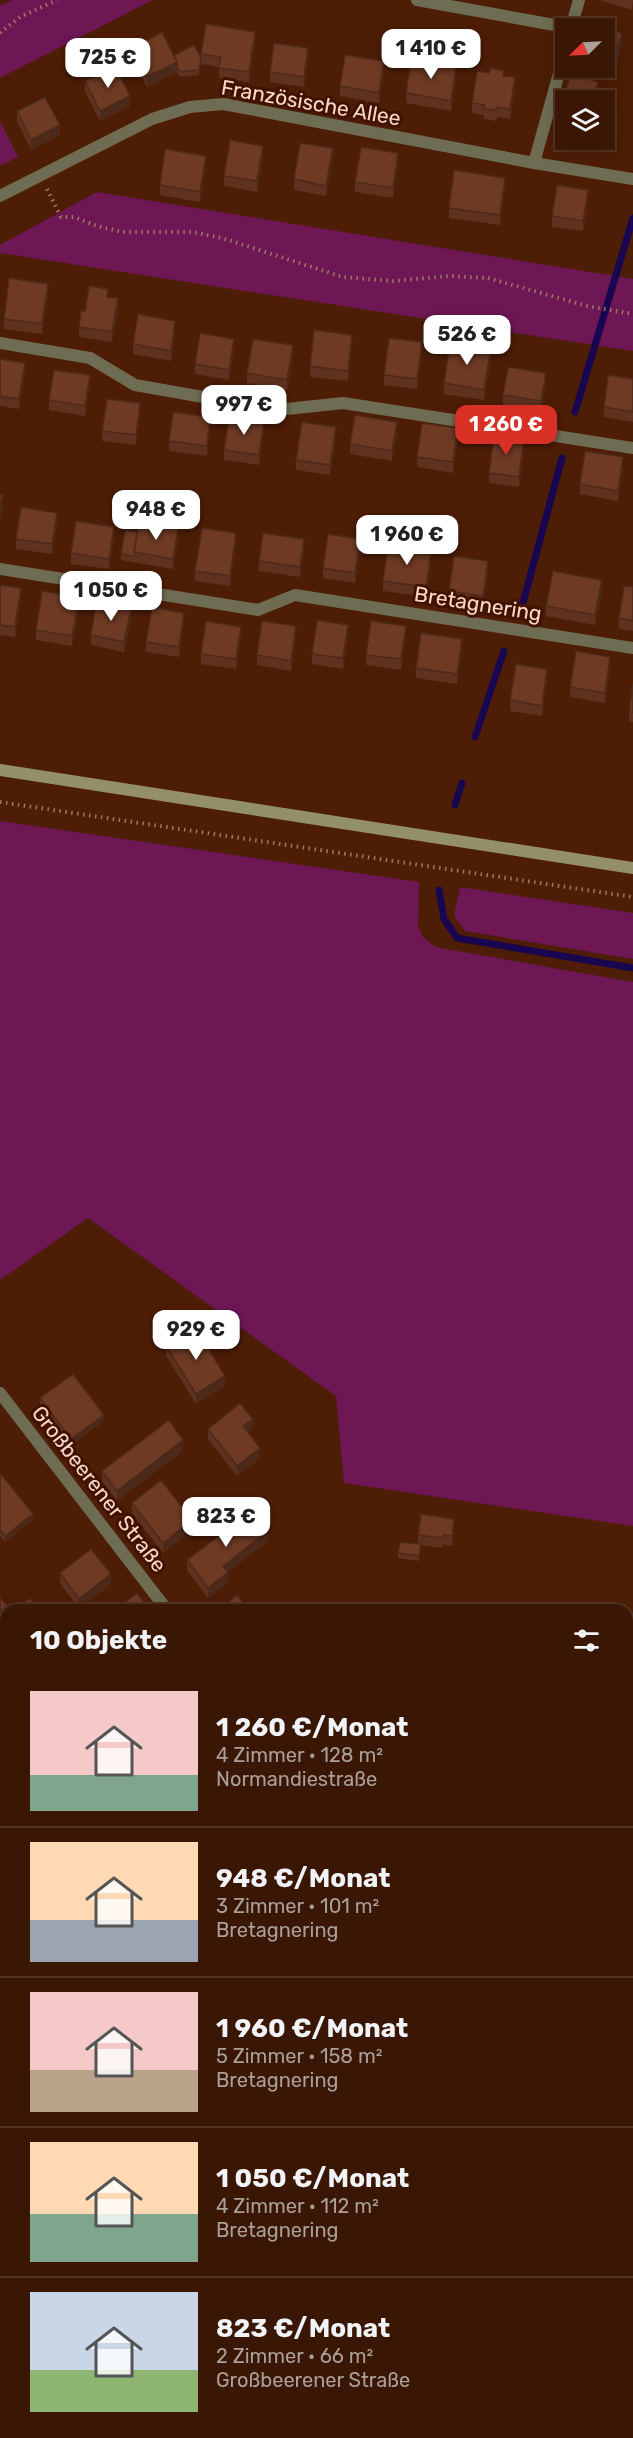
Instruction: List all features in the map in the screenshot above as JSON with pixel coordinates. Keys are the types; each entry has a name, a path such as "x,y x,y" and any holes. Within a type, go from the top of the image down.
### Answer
{"main road":[{"path":"0,770 633,868"}],"street":[{"path":"417,0 555,25"},
{"path":"574,18 579,0"},
{"path":"534,163 558,78"},
{"name":"Französische Allee","path":"0,196 152,118 190,107 223,104 534,163 633,179"},
{"path":"0,343 90,358 135,385 277,410 343,403 633,448"},
{"name":"Bretagnering","path":"0,568 258,610 295,595 633,648"},
{"name":"Großbeerener Straße","path":"0,1393 162,1604"}],"path":[{"path":"0,33 20,16 57,0"},
{"path":"40,175 61,217 74,217 122,232 193,232 222,238 343,277 393,281 449,276 488,278 587,306 633,314"},
{"path":"0,802 633,897"}],"shaded area":[{"path":"12,0 153,0 0,78 0,6"},
{"path":"0,121 18,157 0,166"},
{"path":"97,192 633,279 633,351 0,253 0,245"},
{"path":"0,821 419,882 418,926 423,937 435,947 633,982 633,1526 344,1483 336,1396 88,1218 0,1280"},
{"path":"460,887 633,913 633,959 465,931 454,916"}],"building":[{"path":"206,24 255,32 249,72 219,68 221,57 201,54"},
{"path":"615,31 622,33 615,55"},
{"path":"162,32 177,62 147,77 132,48"},
{"path":"274,43 308,48 304,77 270,72"},
{"path":"194,45 201,58 199,70 180,72 174,55"},
{"path":"345,55 384,61 379,93 340,86"},
{"path":"411,59 456,67 451,101 406,93"},
{"path":"115,66 130,96 100,111 85,81"},
{"path":"490,68 504,71 503,76 515,77 510,109 497,107 497,110 484,109 484,105 472,103 477,71 489,73"},
{"path":"570,78 584,78 598,82 596,90 566,90"},
{"path":"45,97 60,125 31,140 17,111"},
{"path":"230,140 263,146 257,181 224,176"},
{"path":"300,143 333,148 326,186 294,179"},
{"path":"361,147 398,153 393,188 355,182"},
{"path":"165,149 206,156 200,192 160,185"},
{"path":"454,170 505,178 500,215 449,208"},
{"path":"557,185 588,190 583,221 552,216"},
{"path":"9,278 48,284 42,324 4,319"},
{"path":"89,286 108,289 107,297 118,298 112,332 79,327 81,311 85,311"},
{"path":"138,314 175,321 171,351 133,344"},
{"path":"314,330 352,335 348,371 310,366"},
{"path":"200,333 234,339 229,370 195,364"},
{"path":"389,338 422,342 417,379 384,375"},
{"path":"253,339 293,345 287,380 247,373"},
{"path":"450,342 491,348 484,390 444,383"},
{"path":"0,359 25,363 19,399 0,396"},
{"path":"508,367 546,373 541,401 503,395"},
{"path":"54,370 90,375 85,406 49,400"},
{"path":"608,375 633,379 633,412 604,407"},
{"path":"107,399 140,403 136,435 102,431"},
{"path":"173,412 210,417 207,446 169,441"},
{"path":"355,415 397,422 392,451 350,444"},
{"path":"229,416 264,421 259,455 224,450"},
{"path":"302,422 336,427 330,465 296,460"},
{"path":"422,423 458,428 453,462 417,457"},
{"path":"494,435 524,439 519,477 489,473"},
{"path":"585,451 623,457 618,491 580,484"},
{"path":"0,494 3,495 0,514"},
{"path":"21,507 57,513 52,544 16,539"},
{"path":"76,521 114,527 109,559 71,553"},
{"path":"138,523 178,529 173,559 134,552"},
{"path":"202,528 236,533 230,576 195,571"},
{"path":"125,530 137,532 134,556 121,554"},
{"path":"263,533 304,539 300,567 259,561"},
{"path":"328,534 360,539 355,573 323,568"},
{"path":"388,545 431,552 426,587 383,581"},
{"path":"454,556 488,561 483,596 449,591"},
{"path":"553,571 602,580 595,615 546,606"},
{"path":"0,585 21,588 15,627 0,625"},
{"path":"624,586 633,587 633,621 619,618"},
{"path":"42,591 79,597 72,636 36,630"},
{"path":"96,603 131,609 124,642 91,635"},
{"path":"152,607 184,613 179,647 146,642"},
{"path":"317,620 348,625 343,658 312,654"},
{"path":"206,621 241,627 236,659 201,654"},
{"path":"262,621 296,626 291,661 257,655"},
{"path":"371,621 406,626 401,659 366,655"},
{"path":"421,633 462,639 457,674 416,668"},
{"path":"576,651 610,657 605,693 570,687"},
{"path":"516,664 547,669 542,706 510,700"},
{"path":"633,684 633,712 629,712"},
{"path":"196,1328 225,1376 196,1394 166,1346"},
{"path":"73,1374 104,1415 71,1439 40,1398"},
{"path":"240,1403 253,1419 243,1426 260,1448 237,1466 208,1429"},
{"path":"169,1420 183,1440 117,1491 102,1471"},
{"path":"1,1474 33,1514 5,1536 0,1530"},
{"path":"161,1480 192,1520 163,1543 132,1503"},
{"path":"252,1510 268,1531 223,1566 228,1572 208,1588 187,1560"},
{"path":"421,1514 454,1519 452,1536 443,1535 442,1538 418,1535"},
{"path":"400,1542 421,1544 419,1556 398,1553"},
{"path":"91,1549 111,1574 79,1599 60,1573"},
{"path":"137,1593 145,1604 123,1604"},
{"path":"237,1595 244,1604 226,1604"},
{"path":"30,1598 34,1604 22,1604"}],"waterway":[{"path":"575,412 633,218"},
{"path":"520,614 562,458"},
{"path":"475,737 504,651"},
{"path":"455,805 462,783"},
{"path":"439,890 444,919 457,938 633,968"}]}
